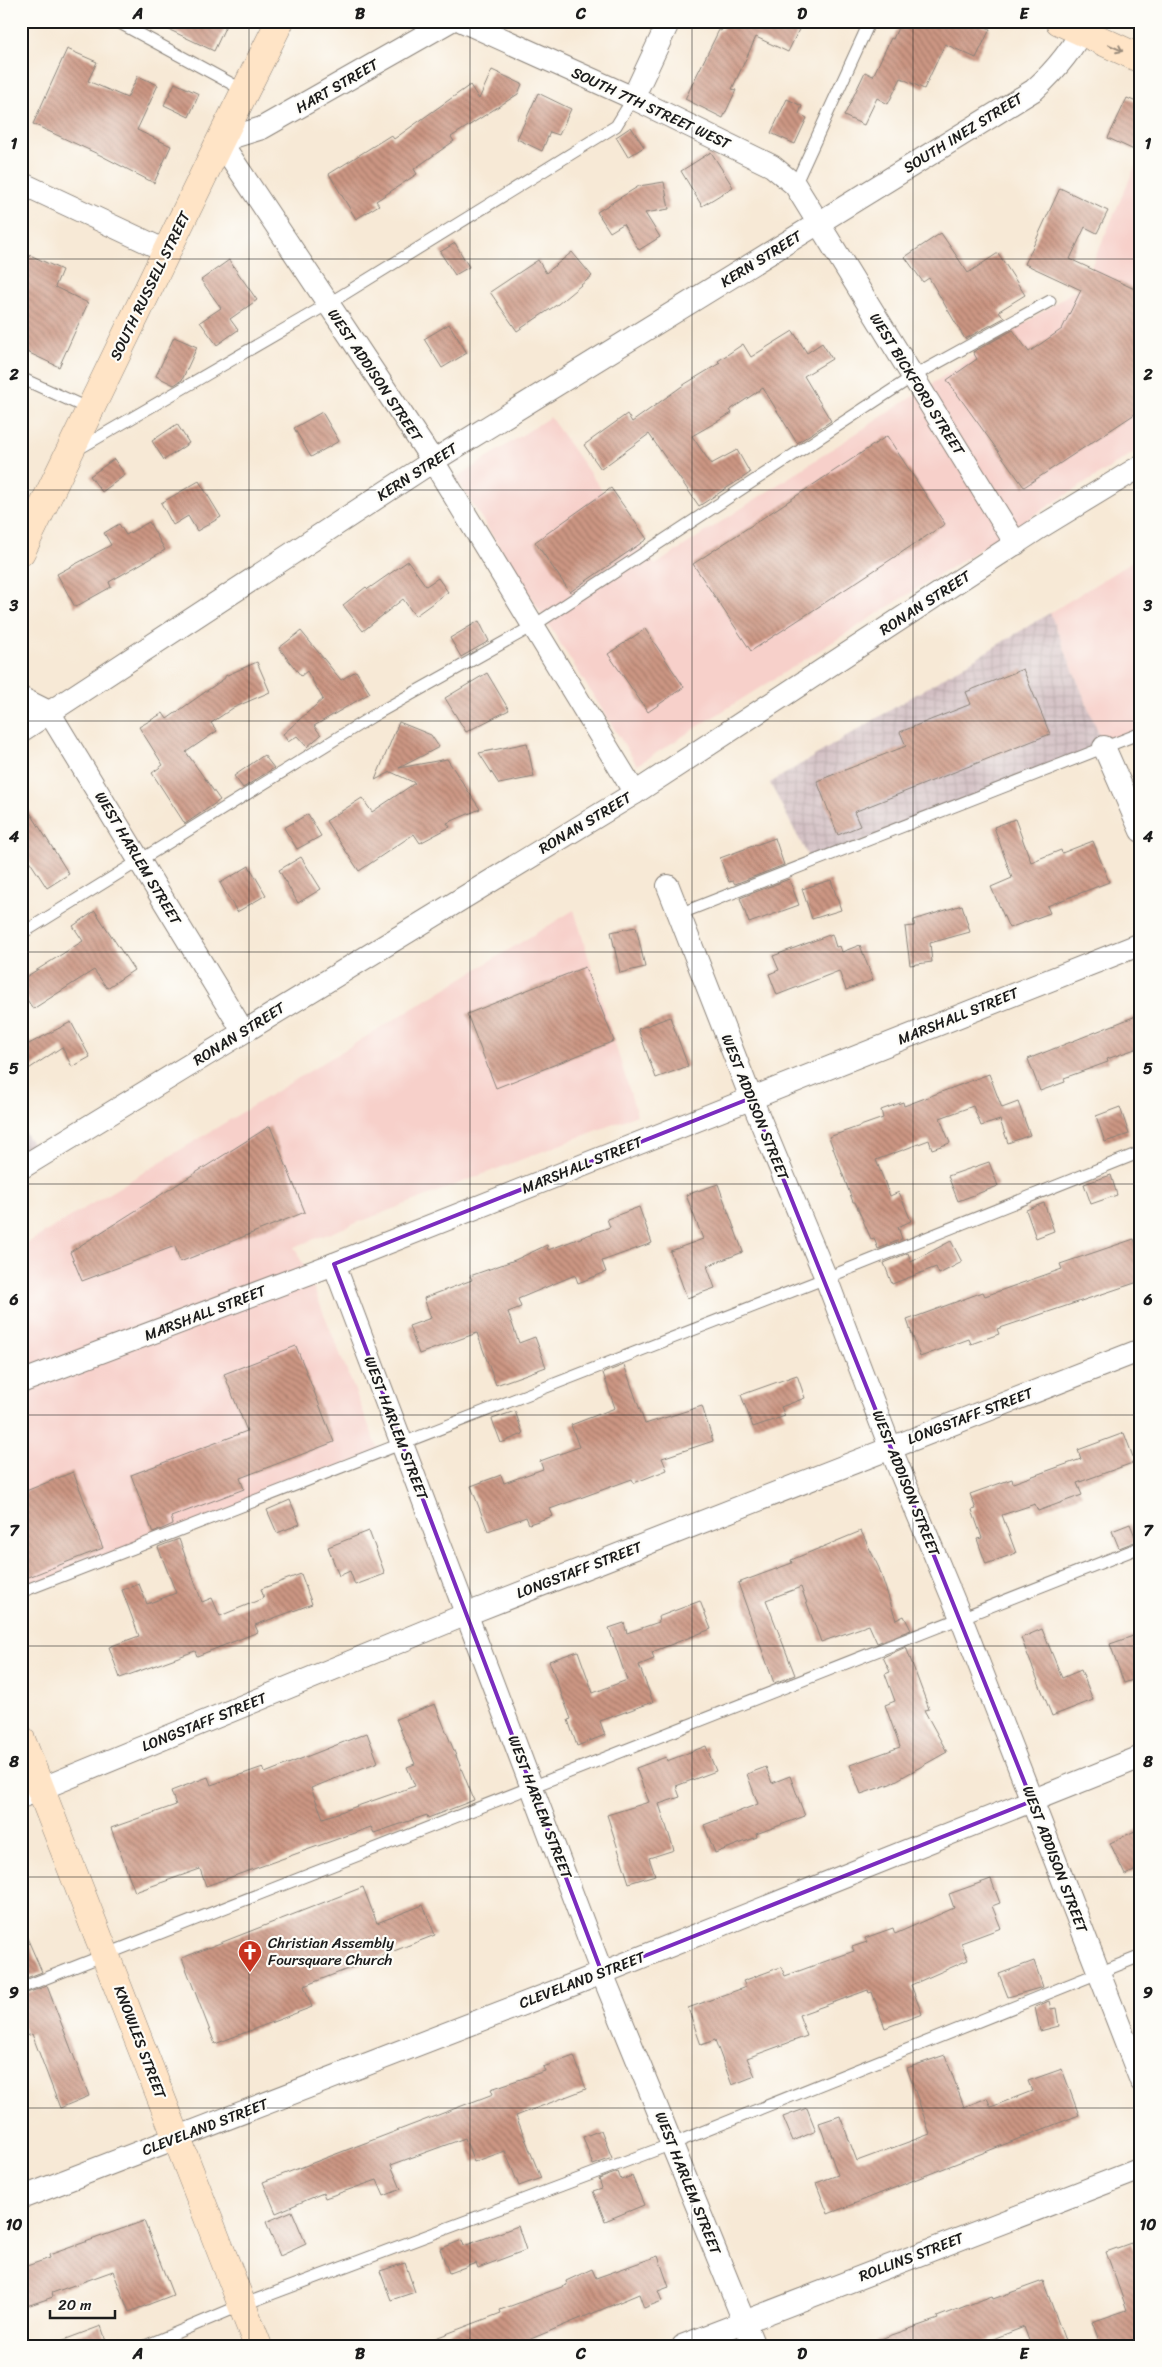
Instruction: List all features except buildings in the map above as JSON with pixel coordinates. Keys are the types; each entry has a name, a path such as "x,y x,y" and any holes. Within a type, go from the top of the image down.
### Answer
{"street":[{"name":"SOUTH RUSSELL STREET","path":"21,552 280,21"},
{"name":"HART STREET","path":"220,141 262,128 450,21"},
{"path":"633,98 670,21"},
{"name":"SOUTH 7TH STREET WEST","path":"471,23 633,98 772,166 795,185 818,222"},
{"path":"1076,25 1141,59"},
{"name":"SOUTH INEZ STREET","path":"818,222 1034,90 1054,72 1076,25"},
{"name":"WEST ADDISON STREET","path":"220,141 433,461 635,793"},
{"path":"21,183 166,252"},
{"name":"WEST BICKFORD STREET","path":"818,222 1016,544"},
{"name":"KERN STREET","path":"21,731 433,461 781,248 818,222"},
{"name":"RONAN STREET","path":"21,1168 635,793 1016,544 1141,466"},
{"path":"21,698 49,712"},
{"name":"WEST HARLEM STREET","path":"49,712 243,1031"},
{"path":"1104,747 1141,831"},
{"name":"WEST ADDISON STREET","path":"668,886 750,1098 826,1278 890,1448 961,1618 1141,2081"},
{"name":"MARSHALL STREET","path":"21,1382 334,1264 1141,944"},
{"name":"WEST HARLEM STREET","path":"334,1264 602,1973 754,2346"},
{"name":"LONGSTAFF STREET","path":"31,1794 467,1614 1141,1350"},
{"name":"KNOWLES STREET","path":"21,1739 31,1794 106,1955 258,2346"},
{"name":"CLEVELAND STREET","path":"21,2198 602,1973 1141,1757"},
{"name":"ROLLINS STREET","path":"682,2346 1141,2170"}],"lane":[{"path":"116,21 245,91"},
{"path":"795,185 870,21"},
{"path":"70,454 328,304 616,126 633,98"},
{"path":"21,934 376,714 533,626 912,377 1050,301"},
{"path":"21,378 91,410"},
{"path":"679,914 1141,733"},
{"path":"21,1592 826,1278 1141,1152"},
{"path":"21,1988 1141,1547"},
{"path":"145,2346 242,2306 672,2144 1141,1956"}],"highlighted area":[{"path":"751,1098 1032,1801 602,1973 334,1264"}],"shaded area":[{"path":"1141,153 1141,448 637,765 456,478 550,417 655,565 1083,285"},
{"path":"1141,556 1141,733 1104,747 1050,613"},
{"path":"1050,613 1104,747 811,862 770,783"},
{"path":"574,910 637,1115 294,1247 308,1274 379,1451 21,1592 21,1247"},
{"path":"21,1127 33,1145 21,1152"}],"place":[{"name":"Christian Assembly Foursquare Church","path":"250,1973"}]}
